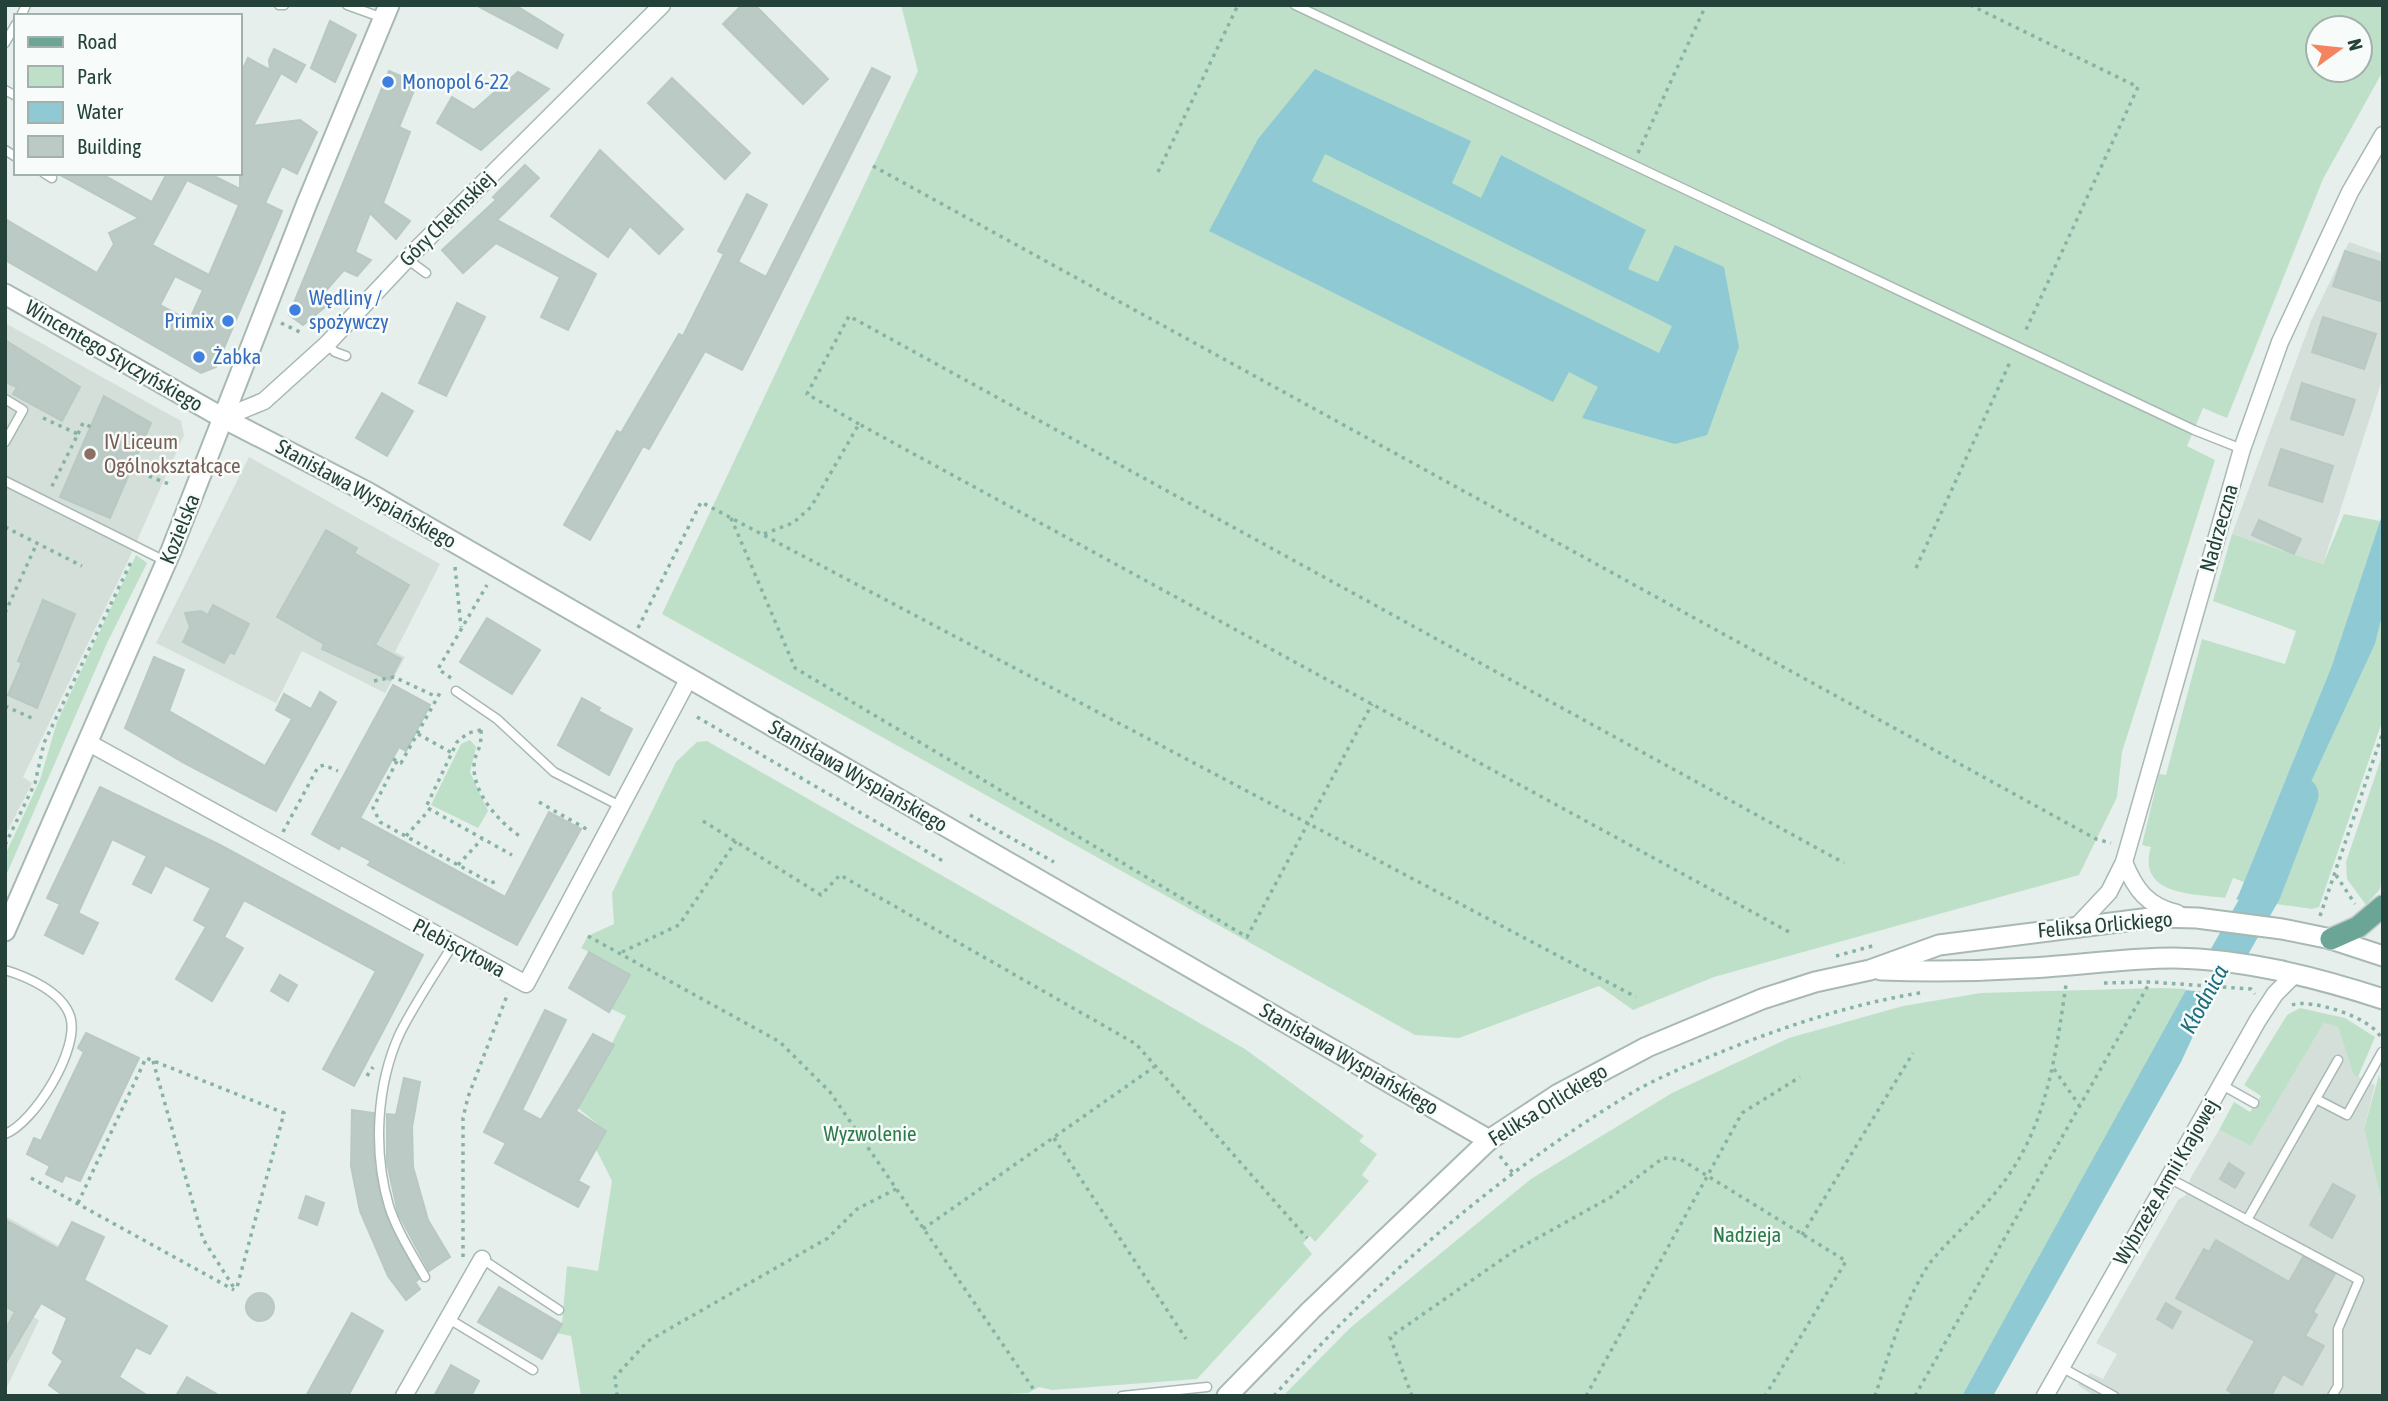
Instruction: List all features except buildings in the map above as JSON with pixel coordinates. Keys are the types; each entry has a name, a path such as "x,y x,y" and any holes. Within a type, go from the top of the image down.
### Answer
{"main road":[{"path":"2331,939 2358,927 2383,905"}],"street":[{"name":"Góry Chełmskiej","path":"223,418 264,401 327,344 407,259 663,5"},
{"name":"Kozielska","path":"5,931 167,562 386,11"},
{"name":"Nadrzeczna","path":"2078,925 2109,892 2124,862 2242,449 2280,342 2350,192 2383,135"},
{"name":"Wincentego Styczyńskiego","path":"5,295 223,418"},
{"name":"Stanisława Wyspiańskiego","path":"223,418 367,492 1489,1140"},
{"name":"Plebiscytowa","path":"89,743 452,946 526,984 689,678"},
{"path":"2124,862 2133,885 2150,903 2197,918"},
{"name":"Feliksa Orlickiego","path":"1227,1396 1311,1310 1489,1140 1557,1095 1688,1028 1805,985 1870,970 1939,945 2078,925 2158,917 2197,918 2282,929 2331,939 2383,956"},
{"name":"Feliksa Orlickiego","path":"1870,970 1942,972 2176,958 2262,967 2383,999"},
{"name":"Wybrzeże Armii Krajowej","path":"2045,1396 2269,1003 2295,974"},
{"path":"404,1396 482,1259"}],"lane":[{"path":"347,5 386,11"},
{"path":"1296,5 2194,430 2242,449"},
{"path":"5,43 14,27"},
{"path":"407,259 426,273"},
{"path":"327,344 335,352 346,356"},
{"path":"5,399 23,410 5,442"},
{"path":"5,481 167,562"},
{"path":"458,687 554,772 621,806"},
{"path":"425,1277 400,1234 389,1207 382,1177 381,1103 400,1033 452,946"},
{"path":"5,970 55,996 70,1016 72,1028 66,1052 46,1095 18,1129 5,1135"},
{"path":"2316,1099 2347,1115 2382,1052"},
{"path":"2247,1220 2338,1060"},
{"path":"2221,1085 2254,1103"},
{"path":"2169,1178 2358,1280 2338,1329 2338,1386 2332,1396"},
{"path":"482,1259 559,1310"},
{"path":"449,1319 533,1370"},
{"path":"2062,1367 2114,1396"},
{"path":"1122,1396 1207,1387"}],"path":[{"path":"1158,172 1238,5"},
{"path":"1633,164 1706,5"},
{"path":"1916,568 2137,87 1970,5"},
{"path":"873,166 2096,839 2115,844"},
{"path":"1791,933 807,394 849,316 1844,863"},
{"path":"279,322 302,333"},
{"path":"43,418 78,434"},
{"path":"44,502 83,423 91,427"},
{"path":"764,534 793,523 811,507 859,424"},
{"path":"132,470 169,484"},
{"path":"636,632 701,502 1636,997"},
{"path":"730,516 795,668 1247,937 1372,704"},
{"path":"5,527 82,566"},
{"path":"5,613 37,543"},
{"path":"5,845 35,783 44,743 138,549"},
{"path":"455,567 461,629"},
{"path":"458,687 438,669 487,585"},
{"path":"374,681 394,677 438,697"},
{"path":"449,677 401,763 395,760 373,808 380,822 491,883 499,880"},
{"path":"5,706 36,720"},
{"path":"488,713 480,724 481,751 474,763 474,774 500,823 521,837"},
{"path":"697,717 943,861"},
{"path":"481,730 461,736 426,807 512,855"},
{"path":"2312,915 2322,916 2383,733"},
{"path":"418,734 452,753"},
{"path":"282,835 318,767 324,765 338,772"},
{"path":"539,803 588,830"},
{"path":"406,836 430,809"},
{"path":"703,821 821,895 840,875 1136,1044 1307,1238"},
{"path":"458,865 482,839"},
{"path":"736,841 679,925 646,938 623,953 588,936 780,1042 830,1092 1034,1390"},
{"path":"2336,874 2358,908"},
{"path":"461,1266 463,1118 468,1097 506,1002 508,992 495,978 496,968"},
{"path":"1915,1396 2150,982"},
{"path":"2094,984 2163,982 2251,989"},
{"path":"1875,1396 1899,1325 1931,1262 2008,1177 2030,1137 2054,1069 2066,985 2056,986"},
{"path":"1274,1396 1410,1258 1513,1173 1631,1093 1685,1066 1825,1014 1882,999 1932,991"},
{"path":"2288,1008 2301,1002 2352,1014 2379,1032 2382,1052"},
{"path":"1802,1235 1913,1054"},
{"path":"78,1203 146,1058 284,1114 236,1291"},
{"path":"152,1060 203,1239 236,1291"},
{"path":"923,1229 1154,1067"},
{"path":"2054,1069 2079,1105"},
{"path":"1586,1396 1742,1113 1800,1077"},
{"path":"1054,1138 1186,1339"},
{"path":"1412,1396 1390,1337 1514,1251 1611,1197 1663,1158 1681,1159 1846,1261 1765,1396"},
{"path":"31,1178 236,1291"},
{"path":"617,1396 615,1377 648,1341 828,1238 857,1209 896,1189"},
{"path":"1405,1252 1410,1258"}],"shaded area":[{"path":"2349,242 2383,254 2383,377 2323,564 2232,534 2311,321"},
{"path":"5,323 181,421 184,435 128,561 23,777 32,783 5,836"},
{"path":"249,457 440,564 395,652 405,657 385,693 302,651 276,703 156,643"},
{"path":"2324,1023 2338,1027 2353,1074 2375,1085 2364,1129 2383,1207 2383,1396 2094,1396 2078,1385 2081,1378 2091,1373 2103,1379 2117,1354 2096,1343 2178,1200 2186,1195 2190,1179 2219,1130 2251,1146"},
{"path":"5,1216 61,1247 25,1312 39,1320 5,1391"}],"green space":[{"path":"901,5 2383,5 2383,71 2323,179 2227,418 2203,408 2187,446 2215,460 2122,752 2117,797 2079,875 1714,977 1633,1010 1599,986 1459,1038 1415,1035 662,614 918,71"},
{"path":"2344,514 2380,521 2331,668 2244,882 2233,878 2225,898 2184,893 2160,884 2152,875 2149,863 2151,847 2142,845 2159,774 2166,775 2202,639 2285,664 2296,631 2213,601 2232,534 2323,564"},
{"path":"136,555 147,563 107,643 5,878 5,855 40,780 57,722"},
{"path":"2383,612 2383,719 2319,907 2312,909 2255,901 2375,644"},
{"path":"470,740 476,747 470,772 488,811 478,828 431,805 461,744"},
{"name":"Wyzwolenie","path":"707,741 1245,1049 1364,1136 1359,1141 1377,1154 1362,1175 1369,1181 1315,1242 1310,1236 1303,1243 1312,1254 1197,1379 1052,1390 1039,1387 1028,1393 971,1396 581,1396 571,1336 557,1333 562,1324 567,1266 598,1271 612,1181 595,1147 606,1131 578,1108 626,1016 569,988 589,952 581,948 588,936 614,924 612,893 676,762 697,742"},
{"path":"2383,753 2383,873 2380,889 2366,905 2347,879 2346,862"},
{"name":"Nadzieja","path":"2189,989 1962,1396 1283,1396 1350,1328 1531,1179 1672,1093 1789,1038 1903,1006 1981,993"},
{"path":"2300,1008 2345,1018 2375,1037 2358,1077 2353,1074 2338,1027 2324,1023 2251,1146 2219,1130 2234,1102 2250,1112 2261,1096 2244,1085 2287,1015"},
{"path":"2379,1075 2383,1087 2383,1207 2364,1129"}],"water":[{"path":"1315,69 1471,141 1452,183 1481,198 1501,155 1646,230 1628,269 1658,282 1675,245 1724,267 1739,347 1707,435 1675,444 1582,418 1598,387 1569,372 1553,402 1209,231 1258,139","holes":["1325,154 1672,326 1659,353 1312,181"]},
{"path":"2383,512 2383,612 2375,644 2181,1062 1993,1396 1962,1396 2239,894 2331,668"}],"pier":[{"path":"2233,899 2259,902 2217,993 2185,990"}],"waterway":[{"name":"Kłodnica","path":"2227,956 2264,891 2301,795"}],"place":[{"name":"Monopol 6-22","path":"388,82"},
{"name":"Wędliny / spożywczy","path":"295,310"},
{"name":"Primix","path":"228,321"},
{"name":"Żabka","path":"199,357"},
{"name":"IV Liceum Ogólnokształcące","path":"90,454"}]}
